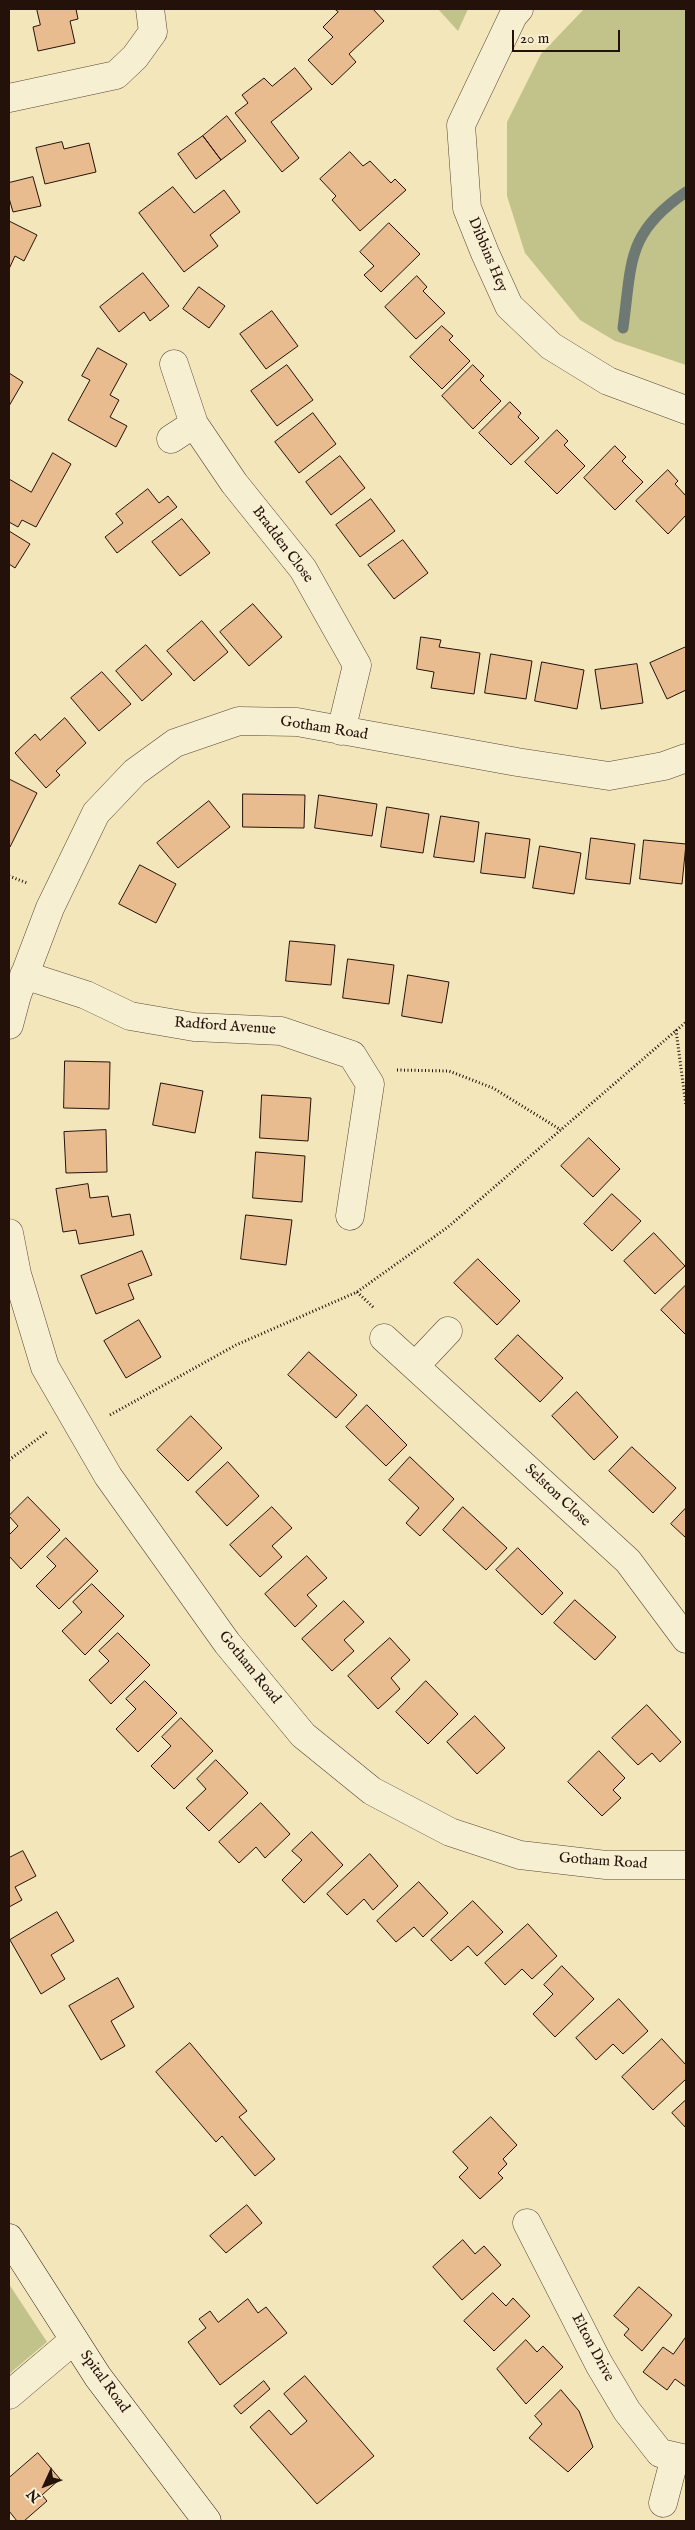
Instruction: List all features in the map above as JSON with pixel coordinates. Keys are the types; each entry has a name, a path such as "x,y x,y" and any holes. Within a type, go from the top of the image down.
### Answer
{"street":[{"path":"9,98 116,75 135,57 153,32 150,9"},
{"name":"Dibbins Hey","path":"519,9 513,16 483,75 461,125 467,208 485,253 509,306 551,346 608,381 686,410"},
{"name":"Bradden Close","path":"174,364 194,424 234,483 303,569 356,665 341,731"},
{"path":"171,439 194,424"},
{"name":"Gotham Road","path":"9,1025 24,975 50,908 96,813 135,772 175,743 239,721 297,722 609,776 664,766 686,758"},
{"name":"Radford Avenue","path":"24,975 86,995 130,1016 194,1027 281,1031 352,1055 370,1084 350,1216"},
{"name":"Gotham Road","path":"9,1233 17,1274 45,1367 108,1476 227,1643 303,1735 372,1791 450,1832 520,1855 606,1865 686,1865"},
{"path":"415,1366 448,1331"},
{"name":"Selston Close","path":"384,1338 628,1561 686,1639"},
{"name":"Elton Drive","path":"527,2223 598,2364 627,2411 660,2453 681,2458 663,2503"},
{"name":"Spital Road","path":"9,2238 98,2377 207,2521"},
{"path":"9,2395 74,2340"}],"path":[{"path":"9,1460 33,1440 77,1423 236,1345 357,1292 448,1227 686,1022"},
{"path":"676,1029 686,1106"},
{"path":"361,1069 449,1071 493,1088 562,1130"}],"green space":[{"path":"438,9 468,9 458,31"},
{"path":"584,9 686,9 686,365 615,341 580,320 525,253 507,196 507,122 541,54"},
{"path":"9,2284 47,2342 9,2374"}],"building":[{"path":"37,9 76,9 78,19 70,21 75,43 38,51 33,27 40,25"},
{"path":"335,9 373,9 384,21 349,54 356,62 332,85 308,60 333,37 323,27 338,12"},
{"path":"295,68 312,89 271,122 299,158 282,172 235,113 248,103 242,95 264,78 272,86"},
{"path":"227,116 246,141 221,160 203,136"},
{"path":"203,136 221,160 196,179 178,154"},
{"path":"62,142 64,149 89,143 96,172 45,184 36,148"},
{"path":"350,152 363,166 370,161 391,183 395,179 406,190 360,231 332,200 336,196 320,179"},
{"path":"33,177 41,206 13,212 9,198 9,183"},
{"path":"173,187 194,213 224,190 240,212 210,235 218,246 184,272 139,213"},
{"path":"9,221 37,235 24,261 15,256 9,269"},
{"path":"389,223 420,254 381,292 364,275 374,266 360,252"},
{"path":"143,273 169,306 150,321 144,312 119,332 100,307"},
{"path":"417,276 427,287 423,291 445,313 416,339 385,307"},
{"path":"199,287 225,306 209,328 183,309"},
{"path":"272,311 298,346 266,369 240,334"},
{"path":"442,326 453,336 449,340 470,361 442,389 410,357"},
{"path":"98,348 127,364 110,395 119,400 110,417 127,426 116,447 68,420 90,380 82,376"},
{"path":"287,365 313,400 277,426 251,391"},
{"path":"473,365 484,376 480,380 501,401 473,429 442,396"},
{"path":"9,373 23,382 9,406"},
{"path":"510,402 521,413 518,417 539,438 511,465 479,433"},
{"path":"313,413 336,444 299,473 275,442"},
{"path":"557,430 568,441 564,445 585,466 557,494 525,462"},
{"path":"615,446 626,457 622,461 643,482 615,510 584,478"},
{"path":"53,453 71,464 36,527 22,520 18,527 9,522 9,479 31,492"},
{"path":"340,456 365,488 331,515 306,482"},
{"path":"668,470 678,481 675,484 686,496 686,515 668,534 636,501"},
{"path":"148,489 159,503 168,496 177,507 117,553 105,537 123,523 116,514"},
{"path":"371,499 395,531 360,557 336,525"},
{"path":"182,519 210,553 180,576 152,542"},
{"path":"9,531 30,544 15,568 9,564"},
{"path":"403,540 428,573 394,599 368,565"},
{"path":"253,604 282,637 249,666 220,632"},
{"path":"202,621 228,652 194,681 167,651"},
{"path":"421,637 441,640 439,647 480,653 474,694 431,688 434,672 417,669"},
{"path":"146,645 172,674 142,701 116,671"},
{"path":"686,647 686,690 667,699 650,663"},
{"path":"491,654 532,661 526,699 485,693"},
{"path":"542,662 584,670 577,709 535,701"},
{"path":"637,664 643,703 601,709 595,670"},
{"path":"102,672 131,704 99,731 71,698"},
{"path":"65,718 86,743 56,771 60,775 46,788 15,753 35,734 40,740"},
{"path":"9,779 37,793 10,847 9,847"},
{"path":"243,794 305,795 304,828 243,827"},
{"path":"319,795 377,804 372,836 315,828"},
{"path":"209,801 230,827 178,868 157,843"},
{"path":"387,807 429,814 423,853 381,847"},
{"path":"441,816 479,822 474,862 434,857"},
{"path":"486,833 530,839 525,878 481,873"},
{"path":"591,838 635,844 630,884 586,879"},
{"path":"644,840 686,844 682,884 640,879"},
{"path":"540,846 581,853 574,894 533,888"},
{"path":"140,865 176,884 156,923 119,904"},
{"path":"290,941 335,945 331,985 286,981"},
{"path":"348,959 394,965 389,1004 343,998"},
{"path":"408,975 449,982 442,1023 402,1016"},
{"path":"65,1061 110,1062 109,1109 64,1108"},
{"path":"161,1083 203,1091 195,1133 153,1125"},
{"path":"262,1095 311,1098 308,1141 260,1138"},
{"path":"106,1130 107,1172 66,1173 64,1132"},
{"path":"589,1138 620,1169 593,1197 561,1166"},
{"path":"256,1152 305,1156 302,1202 253,1198"},
{"path":"88,1184 90,1198 108,1196 112,1217 130,1214 134,1235 79,1244 76,1230 63,1232 56,1189"},
{"path":"612,1194 641,1221 612,1251 584,1224"},
{"path":"246,1215 292,1220 286,1265 241,1259"},
{"path":"654,1233 685,1266 655,1294 624,1261"},
{"path":"142,1251 152,1275 128,1284 134,1299 96,1314 81,1276"},
{"path":"478,1259 520,1301 497,1325 454,1283"},
{"path":"686,1285 686,1335 661,1310"},
{"path":"139,1320 161,1357 126,1378 104,1341"},
{"path":"518,1335 563,1378 540,1402 495,1359"},
{"path":"309,1352 357,1395 336,1418 288,1375"},
{"path":"577,1392 618,1437 594,1460 552,1416"},
{"path":"367,1405 407,1445 386,1466 346,1427"},
{"path":"191,1416 222,1448 188,1481 157,1450"},
{"path":"632,1447 676,1488 653,1513 609,1471"},
{"path":"410,1457 454,1499 420,1536 406,1523 419,1508 389,1480"},
{"path":"228,1462 259,1496 227,1526 196,1492"},
{"path":"28,1497 60,1530 21,1569 9,1556 9,1535 18,1526 9,1516"},
{"path":"272,1507 292,1528 272,1546 282,1557 260,1577 230,1545"},
{"path":"463,1507 507,1548 486,1570 443,1530"},
{"path":"686,1508 686,1538 671,1524"},
{"path":"66,1538 98,1571 59,1609 36,1586 56,1566 47,1557"},
{"path":"518,1548 563,1593 542,1615 496,1570"},
{"path":"307,1556 327,1578 307,1595 317,1606 295,1627 265,1594"},
{"path":"92,1584 124,1616 85,1655 62,1631 82,1612 73,1602"},
{"path":"575,1600 616,1637 595,1660 554,1623"},
{"path":"344,1601 364,1622 344,1640 354,1651 332,1671 302,1639"},
{"path":"118,1633 150,1665 111,1704 89,1680 109,1661 99,1651"},
{"path":"390,1638 410,1660 391,1678 400,1689 378,1709 348,1676"},
{"path":"145,1681 177,1713 138,1752 116,1729 136,1709 126,1699"},
{"path":"426,1681 458,1714 428,1744 396,1712"},
{"path":"647,1705 681,1742 660,1762 652,1753 638,1765 612,1738"},
{"path":"475,1716 505,1748 477,1774 447,1742"},
{"path":"181,1718 213,1751 174,1789 151,1766 171,1746 162,1737"},
{"path":"599,1751 625,1778 613,1790 621,1798 602,1816 568,1782"},
{"path":"216,1760 248,1793 209,1831 186,1808 206,1789 197,1779"},
{"path":"261,1803 290,1834 265,1858 256,1847 239,1863 219,1842"},
{"path":"312,1832 343,1865 304,1903 282,1880 302,1860 292,1851"},
{"path":"23,1851 36,1876 15,1887 22,1900 9,1907 9,1858"},
{"path":"370,1854 398,1886 373,1910 364,1899 347,1915 327,1894"},
{"path":"419,1882 448,1913 423,1937 414,1927 396,1942 377,1921"},
{"path":"473,1901 503,1932 477,1956 468,1946 451,1961 431,1940"},
{"path":"57,1912 74,1941 51,1955 65,1979 41,1994 10,1940"},
{"path":"528,1924 557,1956 532,1979 522,1969 505,1985 485,1963"},
{"path":"562,1966 594,1999 555,2037 533,2014 553,1994 544,1985"},
{"path":"118,1978 134,2007 111,2021 125,2046 101,2060 69,2006"},
{"path":"619,1999 648,2031 623,2054 613,2044 596,2060 576,2038"},
{"path":"662,2039 686,2065 686,2079 653,2110 622,2077"},
{"path":"190,2043 247,2111 239,2117 275,2159 255,2176 222,2136 216,2142 156,2072"},
{"path":"686,2100 686,2128 672,2113"},
{"path":"491,2117 517,2145 503,2159 507,2164 498,2173 503,2178 480,2199 459,2177 468,2168 453,2152"},
{"path":"247,2205 262,2223 226,2253 210,2236"},
{"path":"463,2240 475,2254 484,2246 501,2265 462,2300 433,2267"},
{"path":"639,2287 672,2315 642,2351 624,2335 629,2329 614,2316"},
{"path":"493,2293 506,2306 513,2298 530,2316 494,2351 464,2321"},
{"path":"248,2299 258,2313 266,2307 287,2333 220,2385 188,2342 206,2328 199,2319 210,2311 218,2322"},
{"path":"686,2337 686,2387 675,2379 667,2390 643,2372 663,2347 673,2354"},
{"path":"526,2340 537,2352 543,2346 563,2367 526,2404 497,2369"},
{"path":"305,2376 374,2456 317,2504 250,2427 269,2410 291,2435 307,2421 284,2394"},
{"path":"264,2381 270,2389 241,2414 234,2406"},
{"path":"561,2390 579,2411 593,2447 568,2472 529,2438 542,2424 535,2416"},
{"path":"38,2453 60,2479 42,2495 47,2501 24,2521 17,2521 9,2511 9,2478"}],"waterway":[{"path":"623,328 628,285 635,251 652,221 666,207 686,192"}]}
